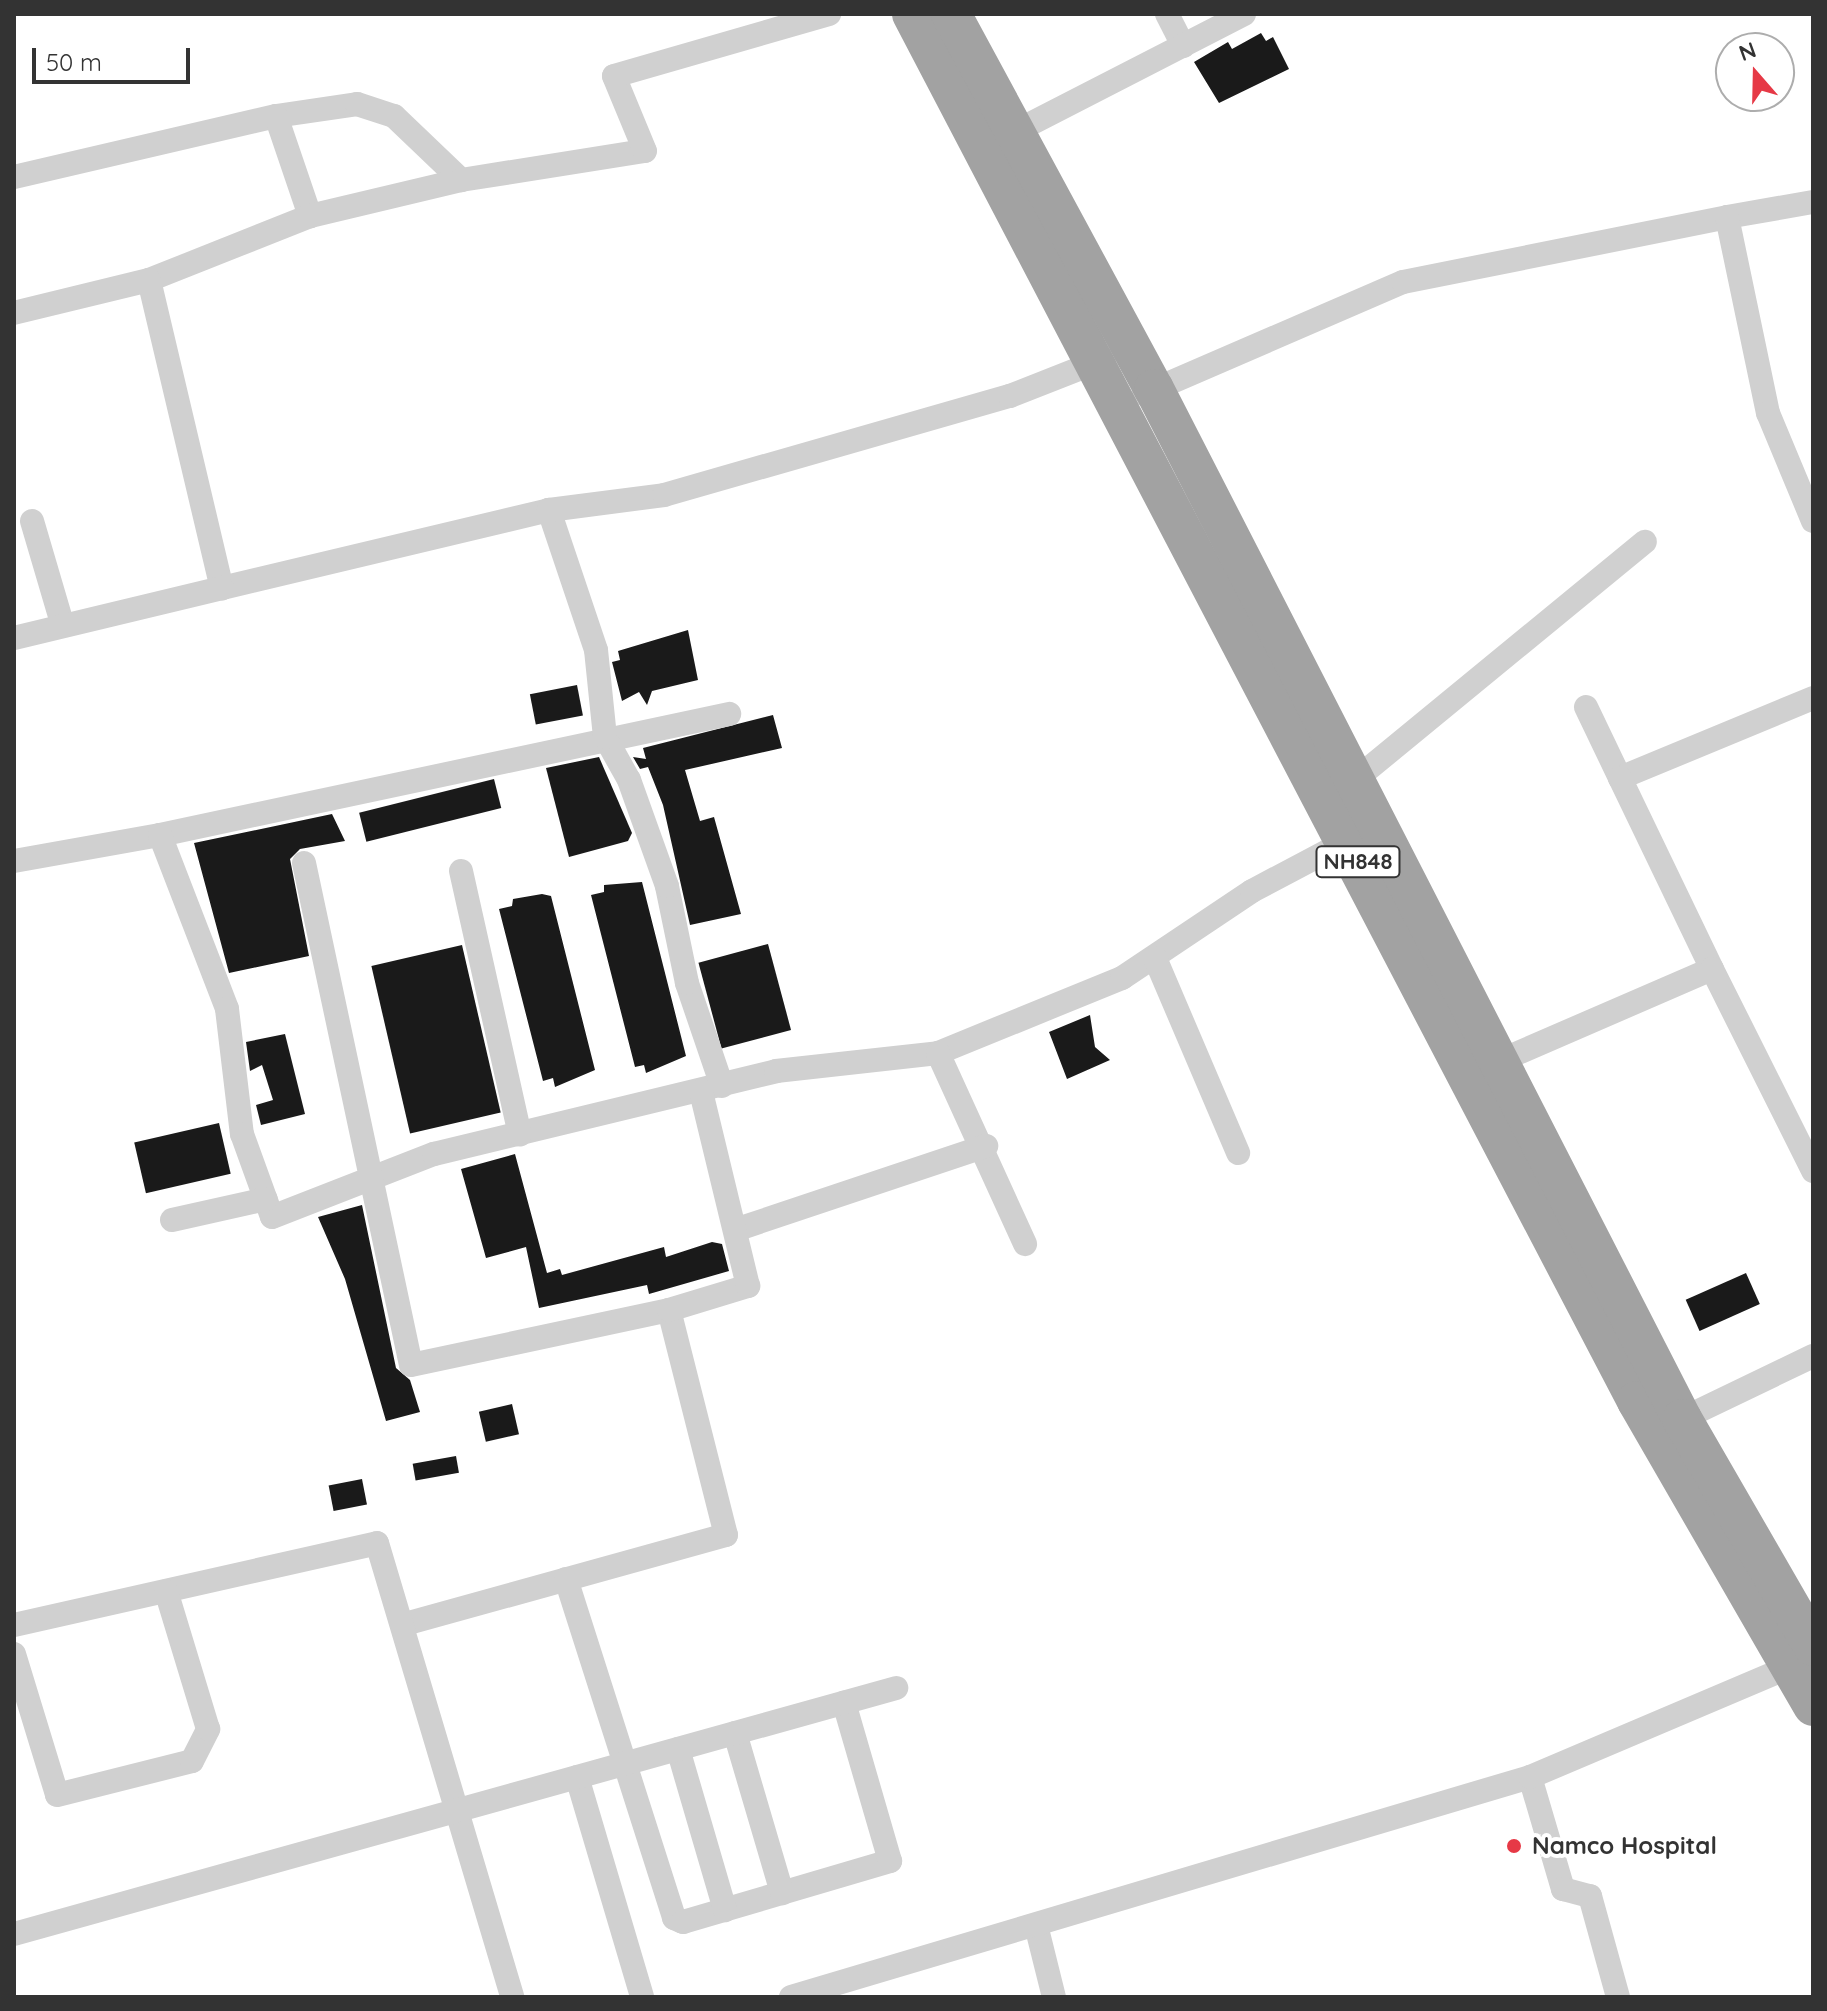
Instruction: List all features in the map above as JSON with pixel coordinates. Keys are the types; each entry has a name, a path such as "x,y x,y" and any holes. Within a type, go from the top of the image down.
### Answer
{"highway":[{"name":"NH848","path":"912,14 1000,140"},
{"name":"NH848","path":"951,14 1000,140 1362,832 1497,1062 1682,1419 1724,1520"},
{"name":"NH848","path":"1362,832 1637,1401 1724,1520 1806,1657 1813,1706"}],"street":[{"path":"14,313 149,280 310,216 461,180 645,151 614,76 829,14"},
{"path":"1167,14 1183,46"},
{"path":"1000,140 1244,14"},
{"path":"14,177 276,116 357,104 394,116 461,180"},
{"path":"276,116 310,216"},
{"path":"1137,397 1403,282 1813,202"},
{"path":"1727,217 1768,413 1811,509"},
{"path":"149,280 222,588"},
{"path":"14,638 549,510 664,495 1010,396 1114,354"},
{"path":"304,863 411,1365 669,1310 748,1286 735,1230 712,1089 667,886 629,780 605,737 596,650 549,510"},
{"path":"32,521 63,626"},
{"path":"1340,791 1645,542"},
{"path":"1620,778 1813,698"},
{"path":"1586,707 1813,1171"},
{"path":"14,861 500,768 605,737 729,714"},
{"path":"160,835 227,1009 242,1134 272,1217 434,1154 776,1071 938,1053 1122,978 1252,891 1362,832"},
{"path":"461,871 520,1134"},
{"path":"1155,958 1238,1153"},
{"path":"1497,1062 1712,969"},
{"path":"938,1053 986,1146 1025,1244"},
{"path":"735,1230 986,1146"},
{"path":"172,1220 266,1199"},
{"path":"402,1625 726,1535 669,1310"},
{"path":"1682,1419 1813,1356"},
{"path":"14,1625 377,1543 460,1810 512,1997"},
{"path":"566,1579 622,1764 674,1918 683,1922 890,1861 844,1703"},
{"path":"14,1654 57,1795 192,1761 208,1729 166,1591"},
{"path":"791,1997 1530,1777 1806,1657"},
{"path":"14,1934 896,1688"},
{"path":"735,1733 782,1893"},
{"path":"678,1749 725,1910"},
{"path":"577,1777 642,1997"},
{"path":"1530,1777 1563,1889 1590,1896 1618,1997"},
{"path":"1036,1925 1054,1997"}],"building":[{"path":"1261,33 1266,41 1273,37 1289,69 1219,103 1194,62 1228,42 1232,49"},
{"path":"688,630 698,680 652,691 647,705 639,692 622,701 612,662 620,660 618,651"},
{"path":"577,685 583,715 536,725 530,694"},
{"path":"773,715 782,748 685,770 700,821 714,817 741,914 690,925 663,805 648,767 640,769 633,757 646,759 643,748"},
{"path":"599,757 632,833 628,841 569,857 546,768"},
{"path":"494,779 501,808 366,842 359,813"},
{"path":"332,814 345,841 300,849 290,859 309,956 229,973 194,843"},
{"path":"642,882 686,1056 646,1073 644,1065 635,1067 591,895 604,892 604,885"},
{"path":"542,894 551,896 595,1070 555,1087 553,1078 543,1081 499,909 512,906 513,899"},
{"path":"768,944 791,1030 721,1049 698,963"},
{"path":"462,945 501,1113 410,1134 371,966"},
{"path":"1090,1015 1095,1047 1110,1060 1067,1079 1049,1032"},
{"path":"285,1034 305,1114 261,1125 256,1105 273,1100 262,1065 250,1071 246,1042"},
{"path":"219,1123 231,1174 146,1193 134,1143"},
{"path":"515,1154 547,1273 560,1269 562,1275 664,1247 666,1257 712,1242 722,1244 729,1271 649,1294 647,1285 539,1308 526,1247 486,1258 461,1169"},
{"path":"362,1205 396,1368 410,1380 420,1412 386,1421 345,1279 318,1217"},
{"path":"1746,1273 1760,1304 1700,1331 1686,1300"},
{"path":"512,1404 519,1434 486,1442 479,1412"},
{"path":"456,1456 459,1473 416,1480 413,1464"},
{"path":"362,1479 367,1505 334,1511 329,1485"}],"place":[{"name":"Namco Hospital","path":"1514,1846"}]}
